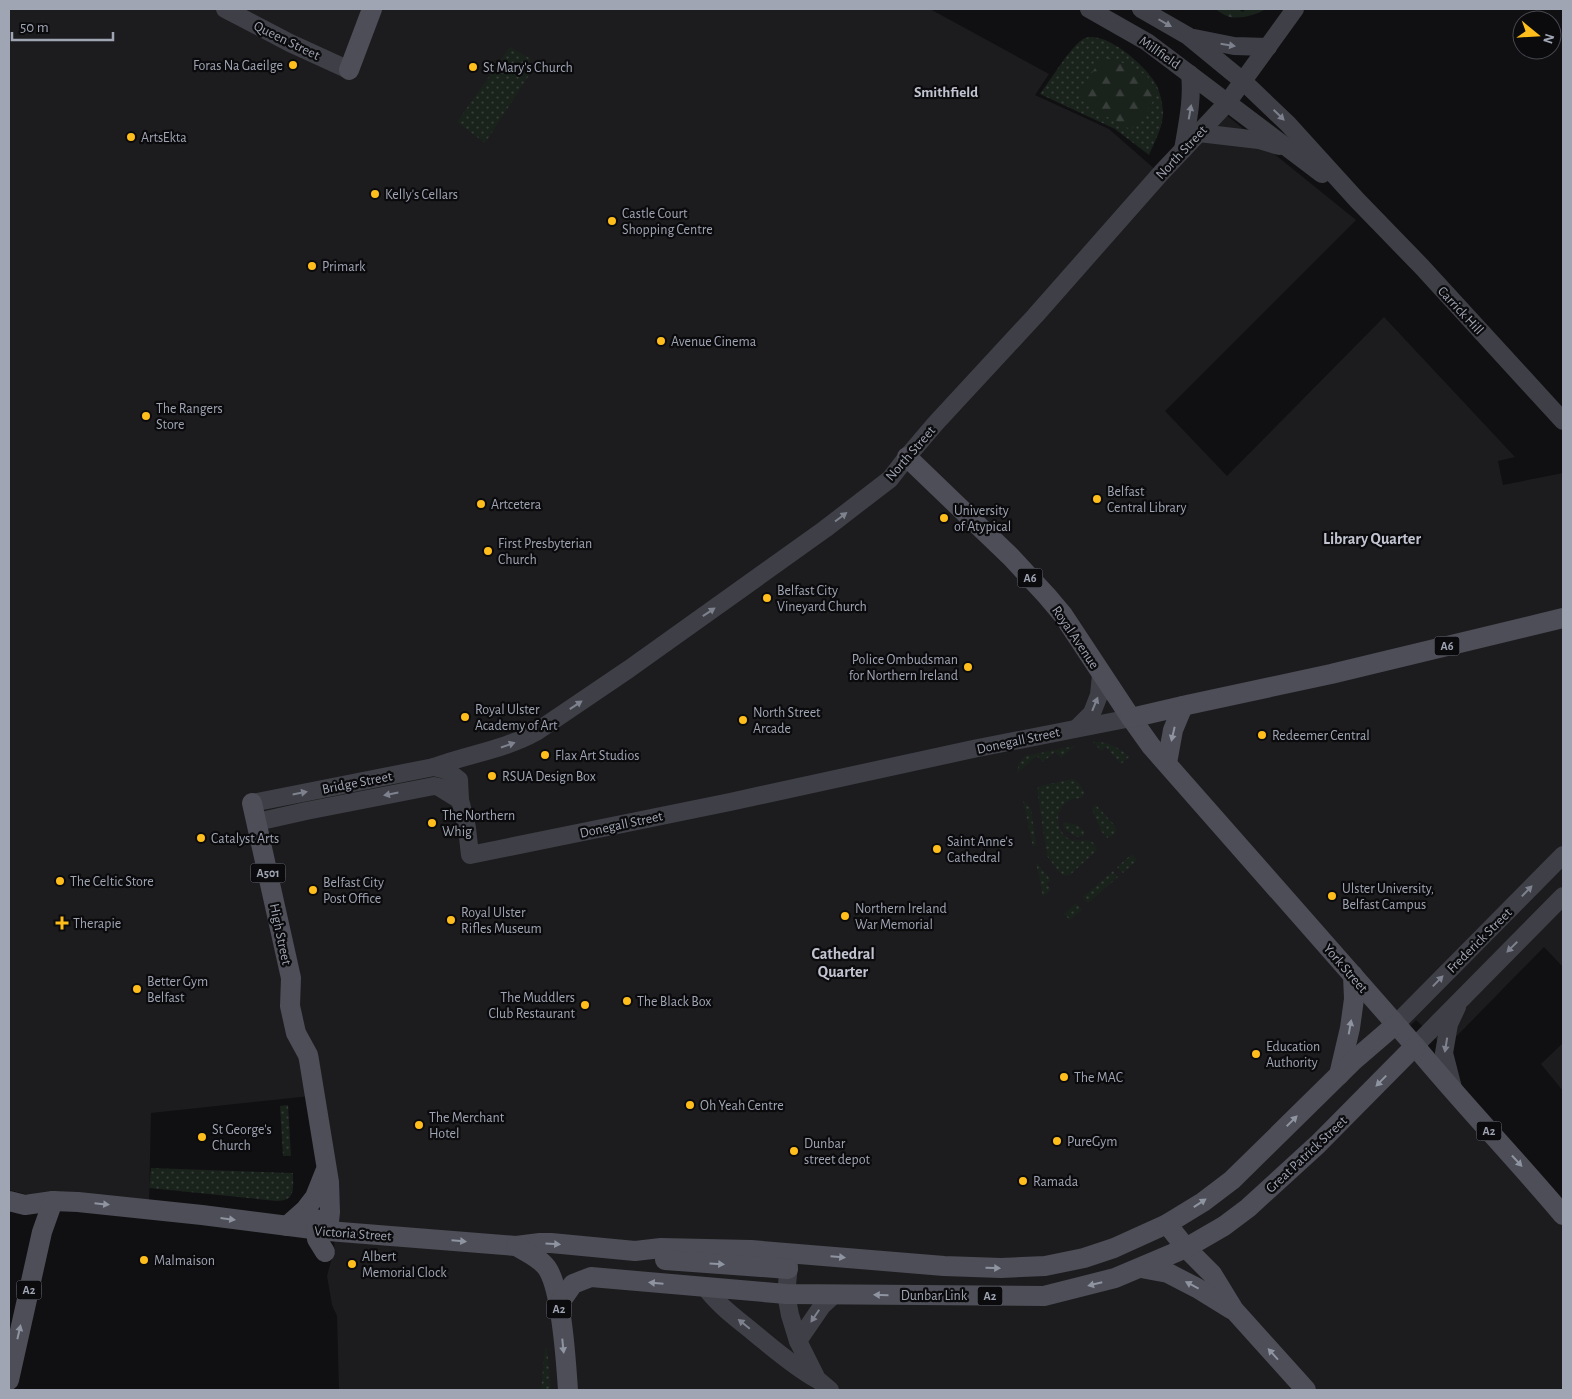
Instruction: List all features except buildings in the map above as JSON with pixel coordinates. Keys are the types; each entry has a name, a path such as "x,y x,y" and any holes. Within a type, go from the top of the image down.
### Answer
{"main road":[{"name":"Queen Street","path":"225,9 290,43 349,70"},
{"path":"349,70 372,9"},
{"name":"Millfield","path":"1089,9 1147,42 1227,103"},
{"name":"Millfield","path":"1141,9 1188,36 1244,82"},
{"name":"North Street","path":"434,767 522,740 536,732 629,670 890,479 951,406 1227,103 1295,9"},
{"path":"1188,36 1224,45 1268,47"},
{"path":"1183,150 1191,103 1192,86 1190,74"},
{"name":"Carrick Hill","path":"1244,82 1288,124 1563,421"},
{"name":"Carrick Hill","path":"1227,103 1357,200"},
{"path":"1199,134 1259,140 1289,148"},
{"name":"Royal Avenue","path":"907,457 1012,557 1063,615 1131,718"},
{"name":"Donegall Street","path":"456,791 467,828 470,854 730,802 1077,728 1100,725 1340,672 1563,618"},
{"path":"1077,728 1092,713 1099,695 1101,675"},
{"path":"1167,763 1173,730 1183,706"},
{"name":"York Street","path":"1131,718 1152,746 1415,1046 1454,1094 1525,1169 1563,1215"},
{"path":"434,767 446,770 456,791 475,765 479,754"},
{"name":"Bridge Street","path":"252,803 434,767"},
{"name":"Bridge Street","path":"257,822 306,810 434,786 456,791"},
{"name":"High Street","path":"252,803 290,978 303,1003 310,1035 308,1055 329,1182 330,1212 322,1231"},
{"name":"Frederick Street","path":"1395,1025 1563,855"},
{"name":"Frederick Street","path":"1415,1046 1563,896"},
{"path":"1339,1075 1350,1028 1354,999 1353,976"},
{"path":"1454,1094 1444,1053 1449,1024 1461,999"},
{"name":"A2","path":"1167,1224 1203,1202 1232,1180 1363,1052 1395,1025"},
{"name":"Great Patrick Street","path":"1186,1248 1224,1226 1248,1208 1325,1138 1415,1046"},
{"path":"287,1226 305,1210 315,1196 327,1168"},
{"path":"315,1196 322,1231 317,1239 325,1252"},
{"name":"Victoria Street","path":"9,1201 25,1205 53,1201 78,1202 322,1231 516,1246 551,1243 635,1251 661,1248 699,1248"},
{"name":"A2","path":"9,1380 42,1232 53,1201"},
{"path":"1167,1224 1198,1228 1219,1217 1248,1208"},
{"path":"1167,1224 1186,1248 1212,1274 1234,1310 1306,1390"},
{"name":"Dunbar Link","path":"699,1248 789,1261 1001,1268 1045,1266 1084,1258 1114,1248 1167,1224"},
{"name":"A2","path":"516,1246 541,1262 548,1269 559,1304 568,1390"},
{"name":"Dunbar Link","path":"705,1287 786,1294 1044,1296 1115,1278 1186,1248"},
{"path":"635,1251 657,1260 789,1261 786,1294 790,1315 798,1340 824,1385"},
{"path":"1141,1268 1168,1273 1234,1310"},
{"name":"A2","path":"559,1304 572,1284 591,1277 705,1287"},
{"path":"705,1287 712,1298 800,1370 824,1385"},
{"path":"798,1340 822,1306 835,1294"}],"shaded area":[{"path":"9,9 930,9 1049,74 1035,95 1109,129 1166,179 1225,114 1356,220 1165,411 1227,476 1384,317 1515,457 1498,461 1503,485 1563,473 1563,967 1544,947 1445,1048 1416,1020 1408,1028 1563,1221 1563,1390 339,1390 337,1316 332,1305 327,1276 334,1250 335,1220 320,1095 151,1113 149,1205 53,1201 9,1190"},
{"path":"1563,1043 1563,1091 1541,1064"}],"green space":[{"path":"1215,9 1238,9 1243,12 1245,9 1266,9 1249,16 1230,17"},
{"path":"1093,37 1110,42 1127,53 1143,67 1158,88 1163,115 1159,131 1149,155 1115,129 1040,94 1074,47 1085,38"},
{"path":"510,47 531,59 529,62 535,66 485,143 457,122"},
{"path":"1109,58 1140,71 1152,83 1154,90 1153,102 1131,130 1085,104 1079,93 1099,62"},
{"path":"1093,742 1113,745 1129,757 1121,764 1106,747 1101,751"},
{"path":"1075,746 1061,758 1055,752 1043,762 1037,756 1017,773 1019,763 1025,756"},
{"path":"1072,779 1081,786 1084,795 1082,798 1071,800 1063,806 1058,816 1059,826 1069,839 1089,841 1095,845 1096,851 1070,875 1065,876 1058,871 1047,856 1037,789 1040,786"},
{"path":"1023,800 1031,809 1036,844 1033,847"},
{"path":"1094,805 1116,827 1116,832 1111,837 1107,838 1101,831 1092,809"},
{"path":"1064,822 1077,825 1084,831 1084,836 1077,837 1070,833 1063,827"},
{"path":"1132,854 1137,860 1123,873 1117,867"},
{"path":"1036,862 1051,880 1047,884 1051,890 1043,897"},
{"path":"1113,871 1118,877 1088,903 1083,897"},
{"path":"1076,903 1082,910 1070,920 1064,914"},
{"path":"288,1105 291,1156 283,1156 280,1106"},
{"path":"151,1168 293,1173 293,1188 288,1199 277,1201 149,1188"},
{"path":"547,1348 551,1390 541,1390 545,1349"}],"place":[{"name":"Foras Na Gaeilge","path":"293,65"},
{"name":"St Mary's Church","path":"473,67"},
{"name":"ArtsEkta","path":"131,137"},
{"name":"Kelly's Cellars","path":"375,194"},
{"name":"Castle Court Shopping Centre","path":"612,221"},
{"name":"Primark","path":"312,266"},
{"name":"Avenue Cinema","path":"661,341"},
{"name":"The Rangers Store","path":"146,416"},
{"name":"Belfast Central Library","path":"1097,499"},
{"name":"Artcetera","path":"481,504"},
{"name":"University of Atypical","path":"944,518"},
{"name":"First Presbyterian Church","path":"488,551"},
{"name":"Belfast City Vineyard Church","path":"767,598"},
{"name":"Police Ombudsman for Northern Ireland","path":"968,667"},
{"name":"Royal Ulster Academy of Art","path":"465,717"},
{"name":"North Street Arcade","path":"743,720"},
{"name":"Redeemer Central","path":"1262,735"},
{"name":"Flax Art Studios","path":"545,755"},
{"name":"RSUA Design Box","path":"492,776"},
{"name":"The Northern Whig","path":"432,823"},
{"name":"Catalyst Arts","path":"201,838"},
{"name":"Saint Anne's Cathedral","path":"937,849"},
{"name":"The Celtic Store","path":"60,881"},
{"name":"Belfast City Post Office","path":"313,890"},
{"name":"Ulster University, Belfast Campus","path":"1332,896"},
{"name":"Northern Ireland War Memorial","path":"845,916"},
{"name":"Royal Ulster Rifles Museum","path":"451,920"},
{"name":"Therapie","path":"62,923"},
{"name":"Better Gym Belfast","path":"137,989"},
{"name":"The Black Box","path":"627,1001"},
{"name":"The Muddlers Club Restaurant","path":"585,1005"},
{"name":"Education Authority","path":"1256,1054"},
{"name":"The MAC","path":"1064,1077"},
{"name":"Oh Yeah Centre","path":"690,1105"},
{"name":"The Merchant Hotel","path":"419,1125"},
{"name":"St George's Church","path":"202,1137"},
{"name":"PureGym","path":"1057,1141"},
{"name":"Dunbar street depot","path":"794,1151"},
{"name":"Ramada","path":"1023,1181"},
{"name":"Malmaison","path":"144,1260"},
{"name":"Albert Memorial Clock","path":"352,1264"}],"district":[{"name":"Smithfield","path":"946,92"},
{"name":"Library Quarter","path":"1372,538"},
{"name":"Cathedral Quarter","path":"843,962"}]}
